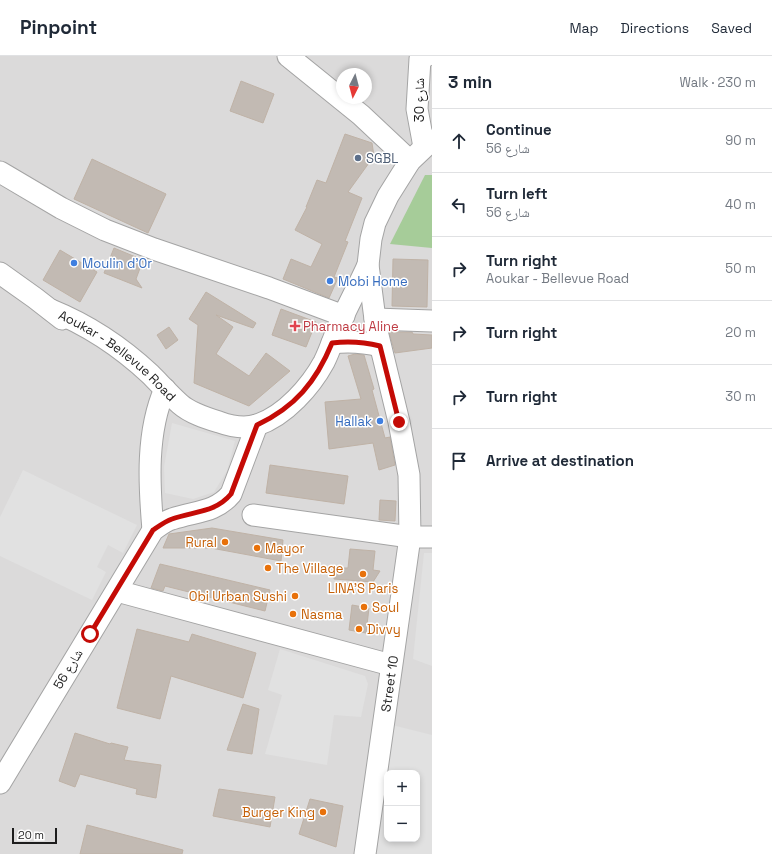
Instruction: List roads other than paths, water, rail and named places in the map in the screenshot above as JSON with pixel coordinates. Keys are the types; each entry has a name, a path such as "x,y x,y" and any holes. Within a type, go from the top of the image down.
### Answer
{"street":[{"path":"288,56 361,115 422,149 388,196 375,223 371,239 368,265"},
{"name":"شارع 30","path":"422,149 417,109 420,59 426,56"},
{"path":"0,172 61,208 105,230 154,249 269,288 342,320 357,323 377,330"},
{"name":"Aoukar - Bellevue Road","path":"0,273 51,310 77,332 163,394 202,416 224,424 240,426 257,425 272,418 288,407 314,378 324,361 368,265"},
{"name":"Street 10","path":"365,854 410,536 409,475 399,422 377,330 368,265"},
{"path":"332,343 356,341 377,330 432,321"},
{"path":"153,530 151,500 151,447 155,420 163,394"},
{"name":"شارع 56","path":"0,783 153,530 170,520 215,508 225,502 231,494 257,425"},
{"path":"253,515 410,536 432,537"},
{"path":"117,591 391,665"}],"place":[{"name":"SGBL","path":"358,158"},
{"name":"Moulin d'Or","path":"74,263"},
{"name":"Mobi Home","path":"330,281"},
{"name":"Pharmacy Aline","path":"295,326"},
{"name":"Hallak","path":"380,421"},
{"name":"Rural","path":"225,542"},
{"name":"Mayor","path":"257,548"},
{"name":"The Village","path":"268,568"},
{"name":"LINA'S Paris","path":"363,574"},
{"name":"Obi Urban Sushi","path":"295,596"},
{"name":"Soul","path":"364,607"},
{"name":"Nasma","path":"293,614"},
{"name":"Divvy","path":"359,629"},
{"name":"Burger King","path":"323,812"}]}
